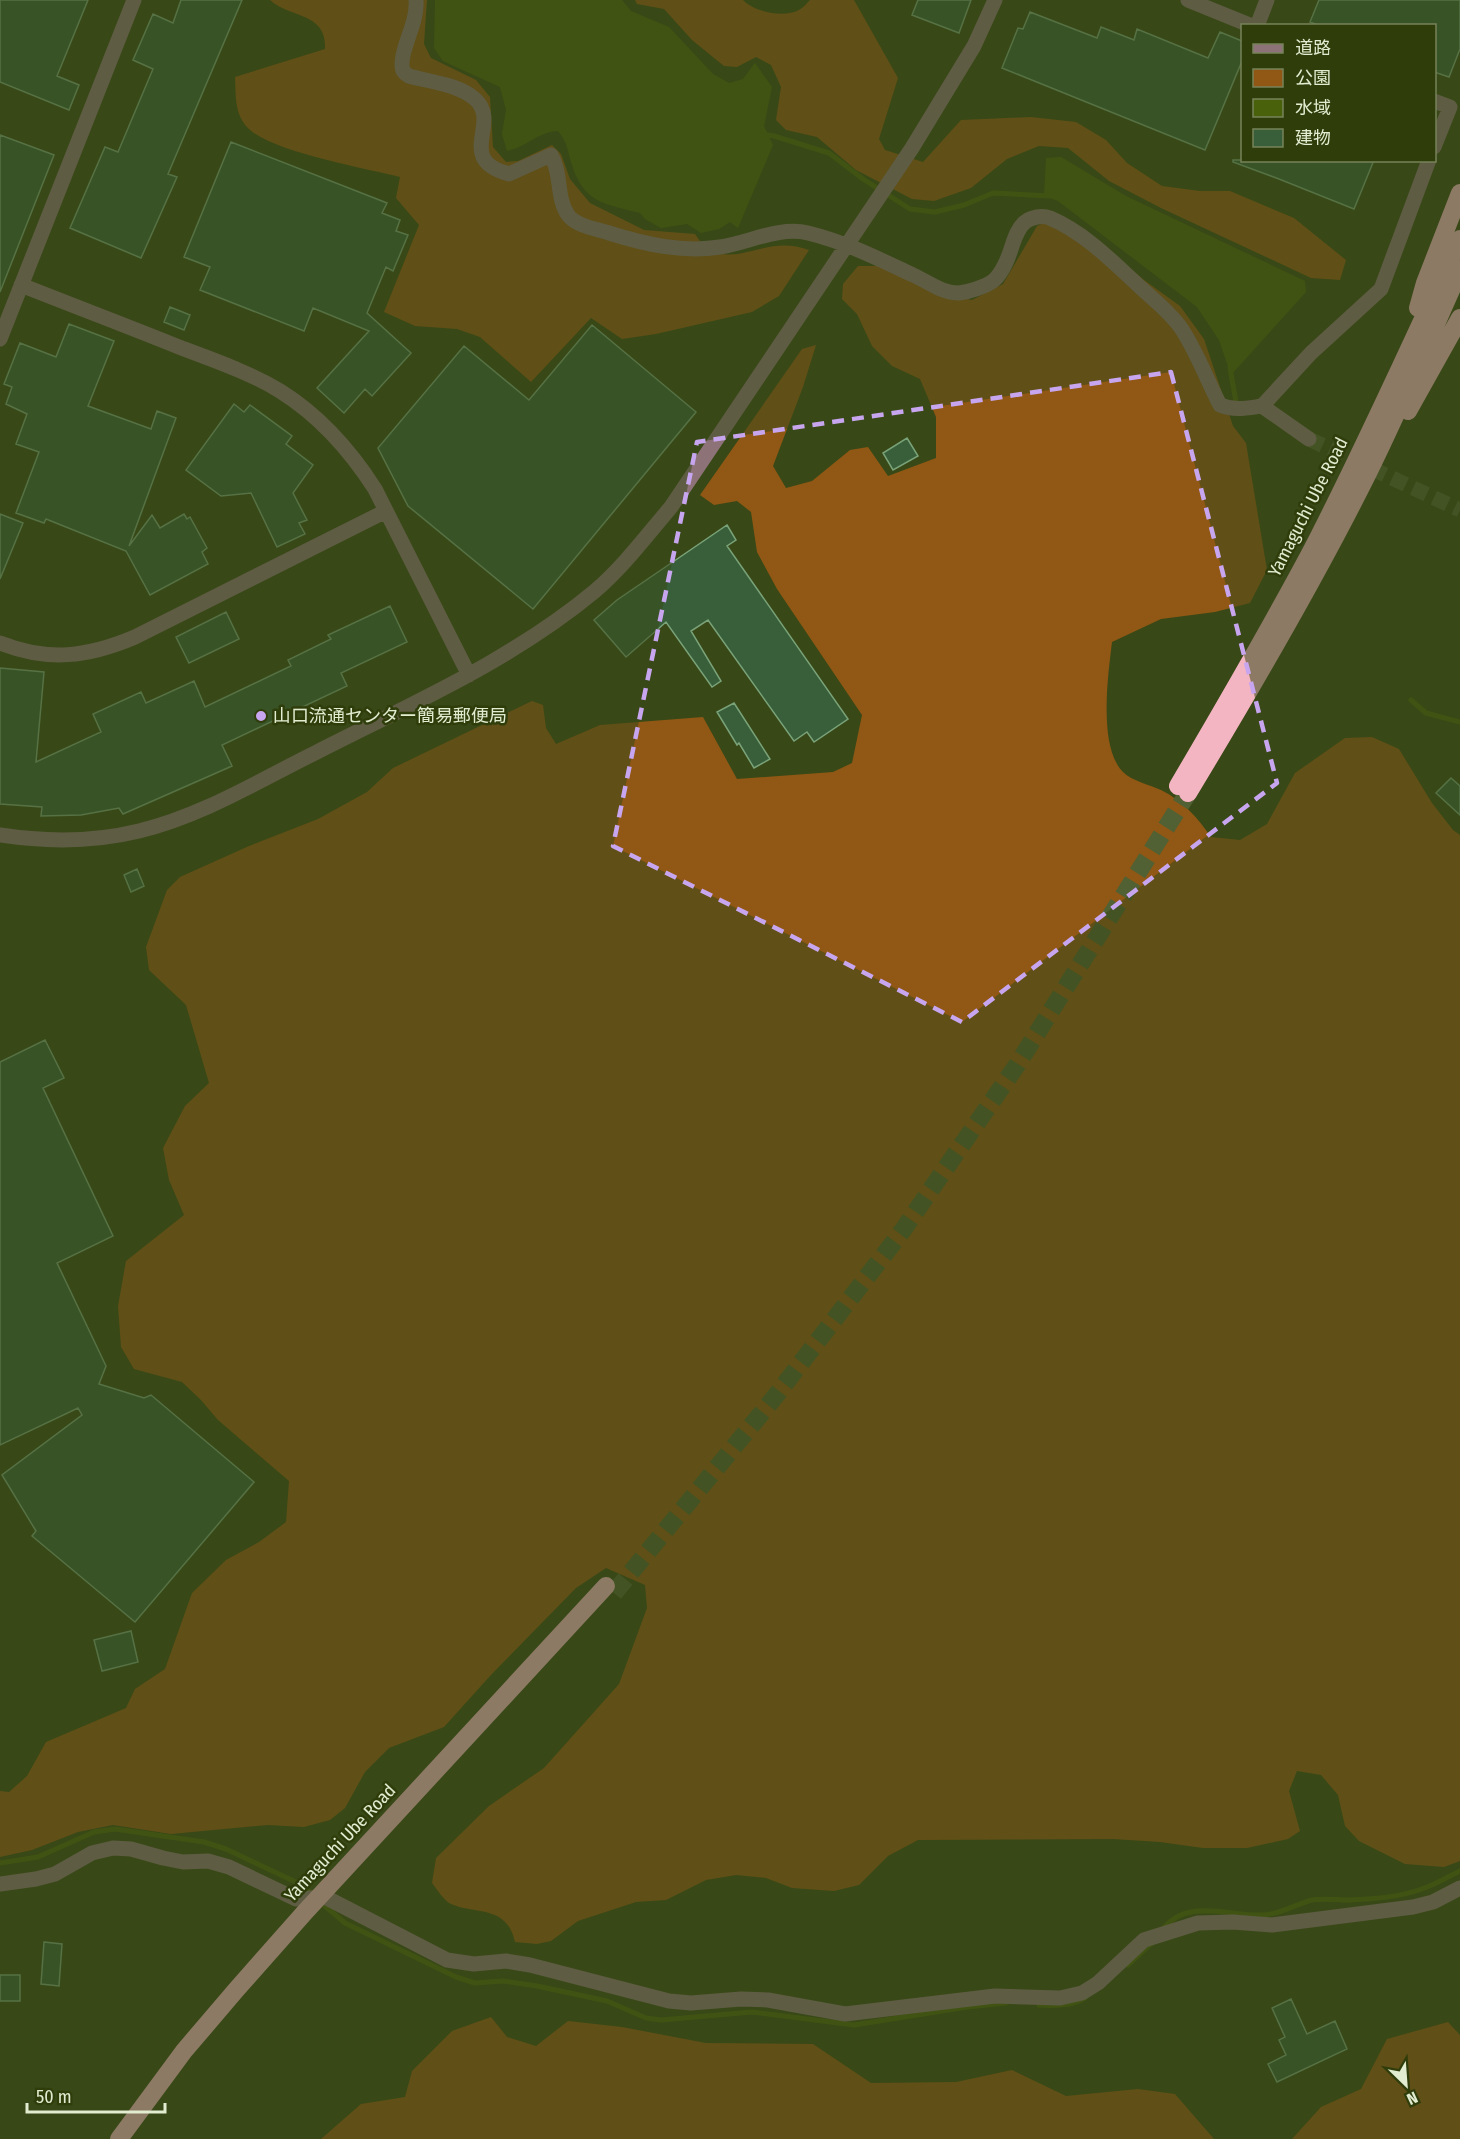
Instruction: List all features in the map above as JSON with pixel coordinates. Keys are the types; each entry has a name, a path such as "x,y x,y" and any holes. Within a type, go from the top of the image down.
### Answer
{"highway":[{"path":"1405,356 1425,283 1460,193"},
{"name":"Yamaguchi Ube Road","path":"1460,239 1353,468 1183,790 1255,682 1310,586 1368,474 1460,270"},
{"path":"1368,474 1407,413 1460,318"},
{"name":"Yamaguchi Ube Road","path":"132,2139 139,2121 184,2051 610,1590"},
{"name":"Yamaguchi Ube Road","path":"119,2139 139,2121"}],"street":[{"path":"0,339 134,0"},
{"path":"416,0 413,25 401,63 403,72 409,76 461,90 477,101 485,117 482,151 486,165 509,174 551,155 556,163 564,208 570,218 584,225 627,238 691,250 719,247 786,231 804,232 863,252 937,288 959,293 993,281 1003,266 1017,232 1024,223 1040,216 1050,218 1100,251 1171,314 1182,329 1220,405 1230,409 1262,406 1311,352 1381,289 1429,162"},
{"path":"0,836 34,840 73,840 140,831 171,821 218,801 469,675 522,644 597,589 632,553 671,507 912,148 974,46 995,0"},
{"path":"1188,0 1247,24"},
{"path":"1258,24 1267,0"},
{"path":"1436,102 1450,107 1436,142"},
{"path":"21,285 240,371 279,391 304,409 341,442 375,489 469,675"},
{"path":"1262,406 1309,439"},
{"path":"0,643 17,650 53,656 108,648 135,637 386,511"},
{"path":"0,1884 55,1874 92,1853 113,1848 131,1849 183,1862 208,1862 229,1867 296,1899 325,1897 447,1960 474,1964 506,1961 530,1965 669,2001 691,2003 741,1999 768,2000 845,2014 995,1996 1060,1998 1082,1993 1098,1983 1144,1940 1198,1923 1272,1925 1413,1907 1433,1902 1460,1888"}],"highlighted area":[{"path":"1171,372 1277,783 962,1022 613,846 697,442"}],"green space":[{"path":"270,0 427,0 424,44 431,58 476,80 490,97 493,147 506,162 518,161 552,145 561,154 570,179 590,203 644,230 695,234 709,254 738,254 782,246 809,250 779,296 752,312 656,334 622,339 591,318 531,382 480,337 457,329 415,326 384,312 419,225 396,198 400,177 298,152 261,137 244,123 238,111 235,77 325,49 324,37 314,22"},
{"path":"635,0 743,0 762,11 785,14 799,10 810,0 854,0 898,78 879,139 885,150 923,162 961,120 1031,117 1076,122 1106,140 1127,163 1162,186 1200,191 1230,191 1294,218 1346,260 1340,280 1311,278 1161,208 1109,181 1068,148 1039,146 1007,159 971,188 934,201 912,199 856,170 817,137 786,130 776,120 781,87 771,65 756,57 737,67 724,66 692,40 664,9 637,4"},
{"path":"1058,217 1088,233 1144,280 1180,306 1204,339 1233,426 1246,443 1267,570 1250,603 1215,612 1161,619 1112,642 1107,691 1107,729 1115,761 1127,775 1169,794 1183,804 1211,837 1240,840 1267,824 1295,773 1345,738 1372,737 1399,749 1432,803 1453,830 1460,835 1460,1861 1444,1867 1405,1864 1359,1841 1345,1826 1338,1795 1321,1775 1297,1771 1289,1791 1300,1831 1288,1839 1247,1848 1203,1848 1113,1839 918,1840 888,1856 859,1885 834,1891 792,1888 766,1878 736,1875 706,1880 666,1900 636,1902 578,1921 551,1941 537,1944 515,1942 511,1930 498,1917 451,1904 443,1898 432,1883 436,1858 489,1806 544,1768 619,1684 647,1608 645,1585 606,1568 576,1588 444,1727 389,1748 365,1772 345,1808 330,1820 304,1827 268,1825 171,1834 113,1825 78,1832 32,1850 0,1857 0,1791 9,1792 27,1776 46,1742 126,1708 135,1689 165,1669 192,1593 226,1560 259,1542 286,1522 289,1481 218,1420 182,1382 134,1369 121,1347 118,1306 126,1261 184,1215 169,1180 163,1148 185,1106 209,1083 186,1005 149,970 146,947 167,890 180,877 249,846 318,819 367,792 393,768 532,701 543,705 546,728 556,744 600,725 703,717 737,779 833,772 852,763 862,715 777,589 757,552 751,512 737,501 714,505 700,495 802,349 816,345 803,387 773,466 786,488 812,481 850,450 868,447 888,476 936,458 936,417 920,379 892,366 872,346 857,314 842,299 843,284 858,266 877,266 940,294 972,300 1003,284 1037,226"},
{"path":"491,2017 507,2037 536,2046 568,2021 622,2027 706,2043 813,2044 871,2083 956,2082 1012,2070 1066,2096 1138,2089 1175,2094 1214,2139 321,2139 361,2104 405,2097 412,2071 452,2031"},
{"path":"1448,2022 1460,2035 1460,2139 1292,2139 1321,2107 1361,2089 1387,2039"}],"water":[{"path":"435,0 622,0 631,11 669,27 713,74 729,83 743,79 755,63 772,87 764,126 773,145 738,228 730,222 719,229 701,233 687,224 661,228 645,219 640,213 597,200 590,195 577,178 566,144 558,131 544,134 507,151 502,134 506,110 500,87 443,61 434,48"},
{"path":"1061,157 1126,196 1305,281 1306,292 1231,375 1219,340 1197,307 1058,201 1044,196 1046,158"}],"building":[{"path":"0,0 88,0 57,76 79,85 69,110 0,82"},
{"path":"181,0 242,0 168,174 177,177 141,258 70,228 105,147 118,152 153,69 133,60 153,14 173,23"},
{"path":"918,0 971,0 959,33 912,15"},
{"path":"1319,0 1460,0 1460,49 1449,77 1436,73 1436,24 1315,24 1310,22"},
{"path":"1030,12 1097,38 1101,27 1134,40 1137,29 1208,58 1220,32 1241,41 1241,63 1205,150 1002,68 1018,28 1023,29"},
{"path":"0,135 54,155 0,292"},
{"path":"231,142 387,203 382,213 400,220 396,231 408,235 393,271 386,267 367,313 411,353 372,396 365,389 344,413 317,388 369,331 313,308 304,331 200,290 210,267 184,257"},
{"path":"1233,160 1241,160 1241,162 1373,162 1354,209 1233,162"},
{"path":"170,307 190,315 184,330 164,322"},
{"path":"69,324 114,341 88,406 151,429 157,411 176,418 129,546 152,515 160,528 184,514 187,519 190,517 207,548 202,552 208,564 150,595 126,551 46,519 44,523 16,513 39,452 16,444 27,414 6,404 12,387 4,384 20,343 56,357"},
{"path":"592,325 696,412 533,609 408,506 378,448 464,346 529,400"},
{"path":"234,404 244,412 250,405 292,436 286,444 313,465 293,493 307,520 299,523 305,534 277,547 251,493 221,496 186,470"},
{"path":"907,438 918,456 893,470 883,453"},
{"path":"0,514 23,523 0,579"},
{"path":"727,525 736,540 727,546 848,719 814,742 807,732 794,741 708,620 691,631 721,681 712,687 666,622 626,657 594,620 617,600"},
{"path":"390,606 407,642 341,673 347,686 222,745 232,766 123,814 119,808 81,815 41,816 42,807 0,804 0,668 44,672 36,762 101,732 93,714 141,692 146,703 194,681 205,707 291,666 288,660 331,639 328,635"},
{"path":"226,612 239,639 189,663 176,637"},
{"path":"734,703 770,759 754,768 717,712"},
{"path":"1451,778 1460,786 1460,815 1436,793"},
{"path":"137,869 144,886 131,892 124,875"},
{"path":"45,1040 64,1078 43,1088 113,1236 57,1263 106,1366 99,1384 144,1398 151,1395 254,1482 135,1622 32,1536 36,1531 2,1475 82,1415 78,1408 0,1445 0,1062"},
{"path":"131,1631 138,1662 102,1671 94,1640"},
{"path":"44,1942 62,1944 59,1986 41,1984"},
{"path":"0,1975 20,1975 20,2001 0,2001"},
{"path":"1291,1999 1307,2034 1335,2021 1347,2049 1277,2082 1268,2064 1286,2055 1279,2040 1285,2037 1272,2008"}],"waterway":[{"path":"761,134 829,153 863,179 910,209 935,212 964,205 993,193 1049,196"},
{"path":"1230,368 1236,402"},
{"path":"1411,700 1426,713 1460,722"},
{"path":"0,1863 38,1857 94,1832 115,1829 204,1842 226,1849 302,1885 312,1894"},
{"path":"1163,1929 1173,1919 1197,1911 1264,1915 1312,1900 1359,1900 1399,1895 1431,1885 1460,1871"},
{"path":"319,1901 345,1923 456,1977 475,1983 503,1981 537,1986 607,2001 646,2018 661,2020 752,2012 854,2025 1006,2003"},
{"path":"1128,1965 1154,1941"},
{"path":"1039,2005 1063,2005 1085,1998"}],"tunnel":[{"path":"1309,439 1460,510"},
{"path":"614,1593 774,1398 903,1230 1017,1065 1188,793"}],"place":[{"name":"山口流通センター簡易郵便局","path":"261,716"}]}
